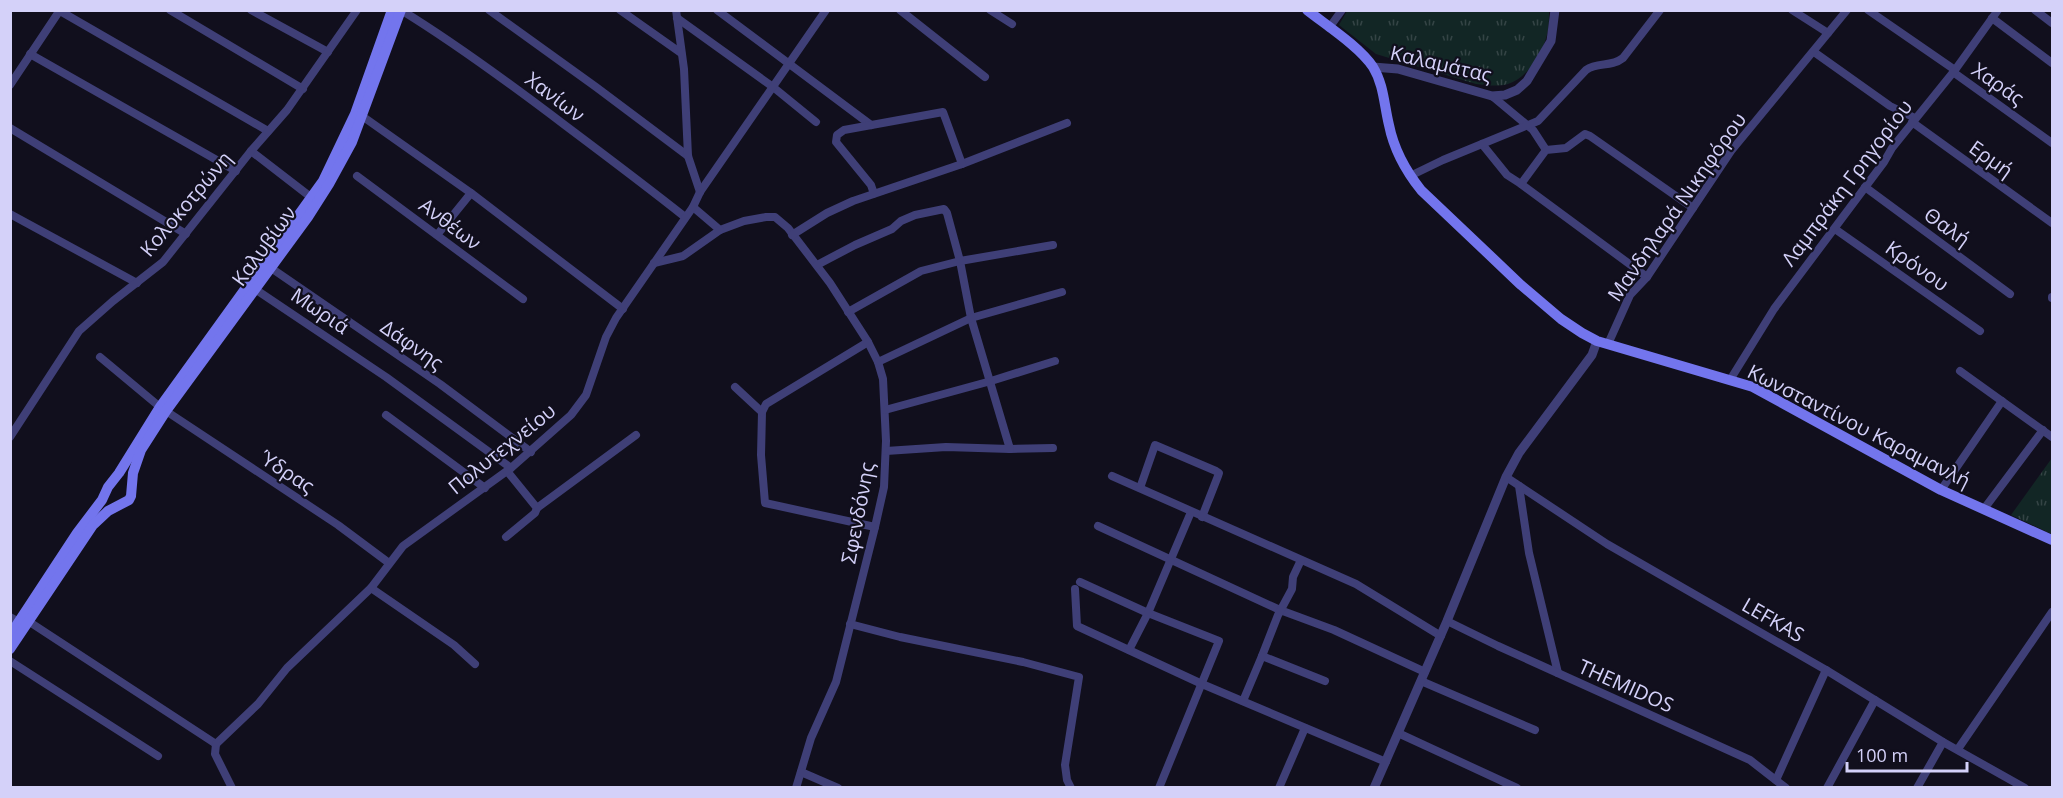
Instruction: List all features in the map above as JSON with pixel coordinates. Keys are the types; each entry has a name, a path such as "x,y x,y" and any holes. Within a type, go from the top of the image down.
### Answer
{"main road":[{"name":"Καλυβίων","path":"10,635 77,533 102,500 108,487 312,198 345,139 374,66 392,10"},
{"name":"Καλυβίων","path":"10,649 19,620 93,525 108,511 126,503 131,496 133,473 141,450 163,409 271,268 329,184 352,141 401,10"},
{"name":"Κωνσταντίνου Καραμανλή","path":"1307,10 1373,67 1383,89 1396,152 1421,190 1521,285 1561,319 1602,342 1753,387 1941,490 2052,540"},
{"path":"114,481 124,481 131,488"},
{"path":"106,491 111,502 122,505"}],"street":[{"path":"170,10 303,89"},
{"path":"251,10 328,52"},
{"name":"Κολοκοτρώνη","path":"10,437 79,331 163,262 303,89 357,10"},
{"name":"Χανίων","path":"401,10 434,30 523,93 685,217"},
{"path":"489,10 688,156"},
{"path":"620,10 681,53"},
{"path":"717,10 871,125"},
{"name":"Πολυτεχνείου","path":"216,744 258,704 287,668 371,588 404,546 531,452 571,415 586,395 606,337 632,292 693,207 700,192 826,10"},
{"path":"900,10 986,77"},
{"path":"990,10 1012,24"},
{"path":"1329,28 1342,10"},
{"name":"Καλαμάτας","path":"1373,67 1398,69 1492,96 1505,95 1517,90 1532,75 1551,41 1555,10"},
{"path":"1410,176 1538,121 1586,70 1595,65 1615,64 1623,58 1660,10"},
{"path":"1792,10 1828,33"},
{"name":"Μανδηλαρά Νικηφόρου","path":"1602,342 1630,295 1647,277 1731,151 1847,10"},
{"name":"Χαράς","path":"1868,10 2052,143"},
{"path":"2035,10 2052,23"},
{"path":"10,85 60,11 268,131"},
{"path":"676,14 684,69 688,156 700,192"},
{"path":"676,14 816,122"},
{"path":"1995,14 2052,63"},
{"name":"Λαμπράκη Γρηγορίου","path":"1730,380 1774,309 1913,120 1954,71 1995,14"},
{"name":"Ερμή","path":"1814,52 1913,120 2052,223"},
{"path":"30,54 236,171"},
{"path":"1492,96 1528,126 1539,137 1546,150"},
{"path":"874,194 871,185 836,142 837,135 844,130 943,112 962,164"},
{"path":"362,116 471,193 623,309"},
{"path":"792,235 827,213 1067,123"},
{"path":"10,128 186,234"},
{"path":"1521,184 1546,150 1566,148 1585,135 1590,136 1693,208"},
{"path":"1482,144 1507,175 1647,277"},
{"path":"251,151 312,198"},
{"name":"Ανθέων","path":"357,176 523,299"},
{"name":"Θαλή","path":"1865,187 2010,294"},
{"path":"437,235 471,193"},
{"path":"654,263 683,256 720,230 693,207"},
{"path":"817,265 892,229 901,220 944,209 960,261 972,318 1010,449"},
{"path":"10,214 137,283"},
{"name":"Σφενδόνης","path":"720,230 744,221 766,217 775,217 788,228 817,265 868,342 883,379 886,451 884,486 836,682 811,738 796,788"},
{"name":"Κρόνου","path":"1835,229 1980,331"},
{"path":"848,312 921,271 960,261 1053,245"},
{"name":"Δάφνης","path":"271,268 440,384 531,452"},
{"name":"Μωριά","path":"255,289 396,383 509,469 537,508"},
{"path":"878,362 972,318 1062,292"},
{"path":"868,342 766,404 762,412 761,455 765,502 769,505 804,510 875,527"},
{"path":"1374,788 1441,636 1506,477 1519,453 1602,342"},
{"name":"Ύδρας","path":"100,357 163,409 338,525 389,563"},
{"path":"885,410 1055,361"},
{"path":"1960,371 2052,437"},
{"path":"735,387 762,412"},
{"path":"1941,490 2002,401"},
{"path":"386,415 485,488"},
{"path":"1984,509 2043,430"},
{"path":"506,537 535,513 537,508 636,435"},
{"path":"1140,488 1155,445 1216,471 1219,473 1202,517"},
{"path":"886,451 946,447 1053,448"},
{"path":"1112,476 1356,584 1441,636"},
{"name":"LEFKAS","path":"1506,477 1607,544 2025,788"},
{"path":"1519,486 1529,552 1558,673"},
{"path":"1129,650 1148,613 1191,512"},
{"path":"1098,526 1280,610 1334,630 1535,730"},
{"path":"1244,701 1280,610 1292,589 1293,577 1301,560"},
{"path":"1080,582 1148,613 1219,641 1159,788"},
{"path":"371,588 454,645 476,664"},
{"path":"1075,589 1077,626 1202,684 1386,762"},
{"path":"1958,749 2052,612"},
{"path":"19,620 216,744 215,754 232,788"},
{"name":"THEMIDOS","path":"1447,621 1750,760 1786,788"},
{"path":"850,624 900,638 1023,662 1079,676 1066,756 1067,780 1071,788"},
{"path":"1262,656 1326,681"},
{"path":"10,661 158,756"},
{"path":"1776,780 1826,670"},
{"path":"1827,788 1875,700"},
{"path":"1279,788 1305,728"},
{"path":"1398,733 1517,788"},
{"path":"1917,788 1943,742"},
{"path":"801,772 838,788"}],"green space":[{"path":"1347,11 1549,11 1549,21 1544,45 1527,72 1508,84 1492,86 1476,84 1376,54 1339,25"},
{"path":"2052,458 2052,534 2011,515"}]}
